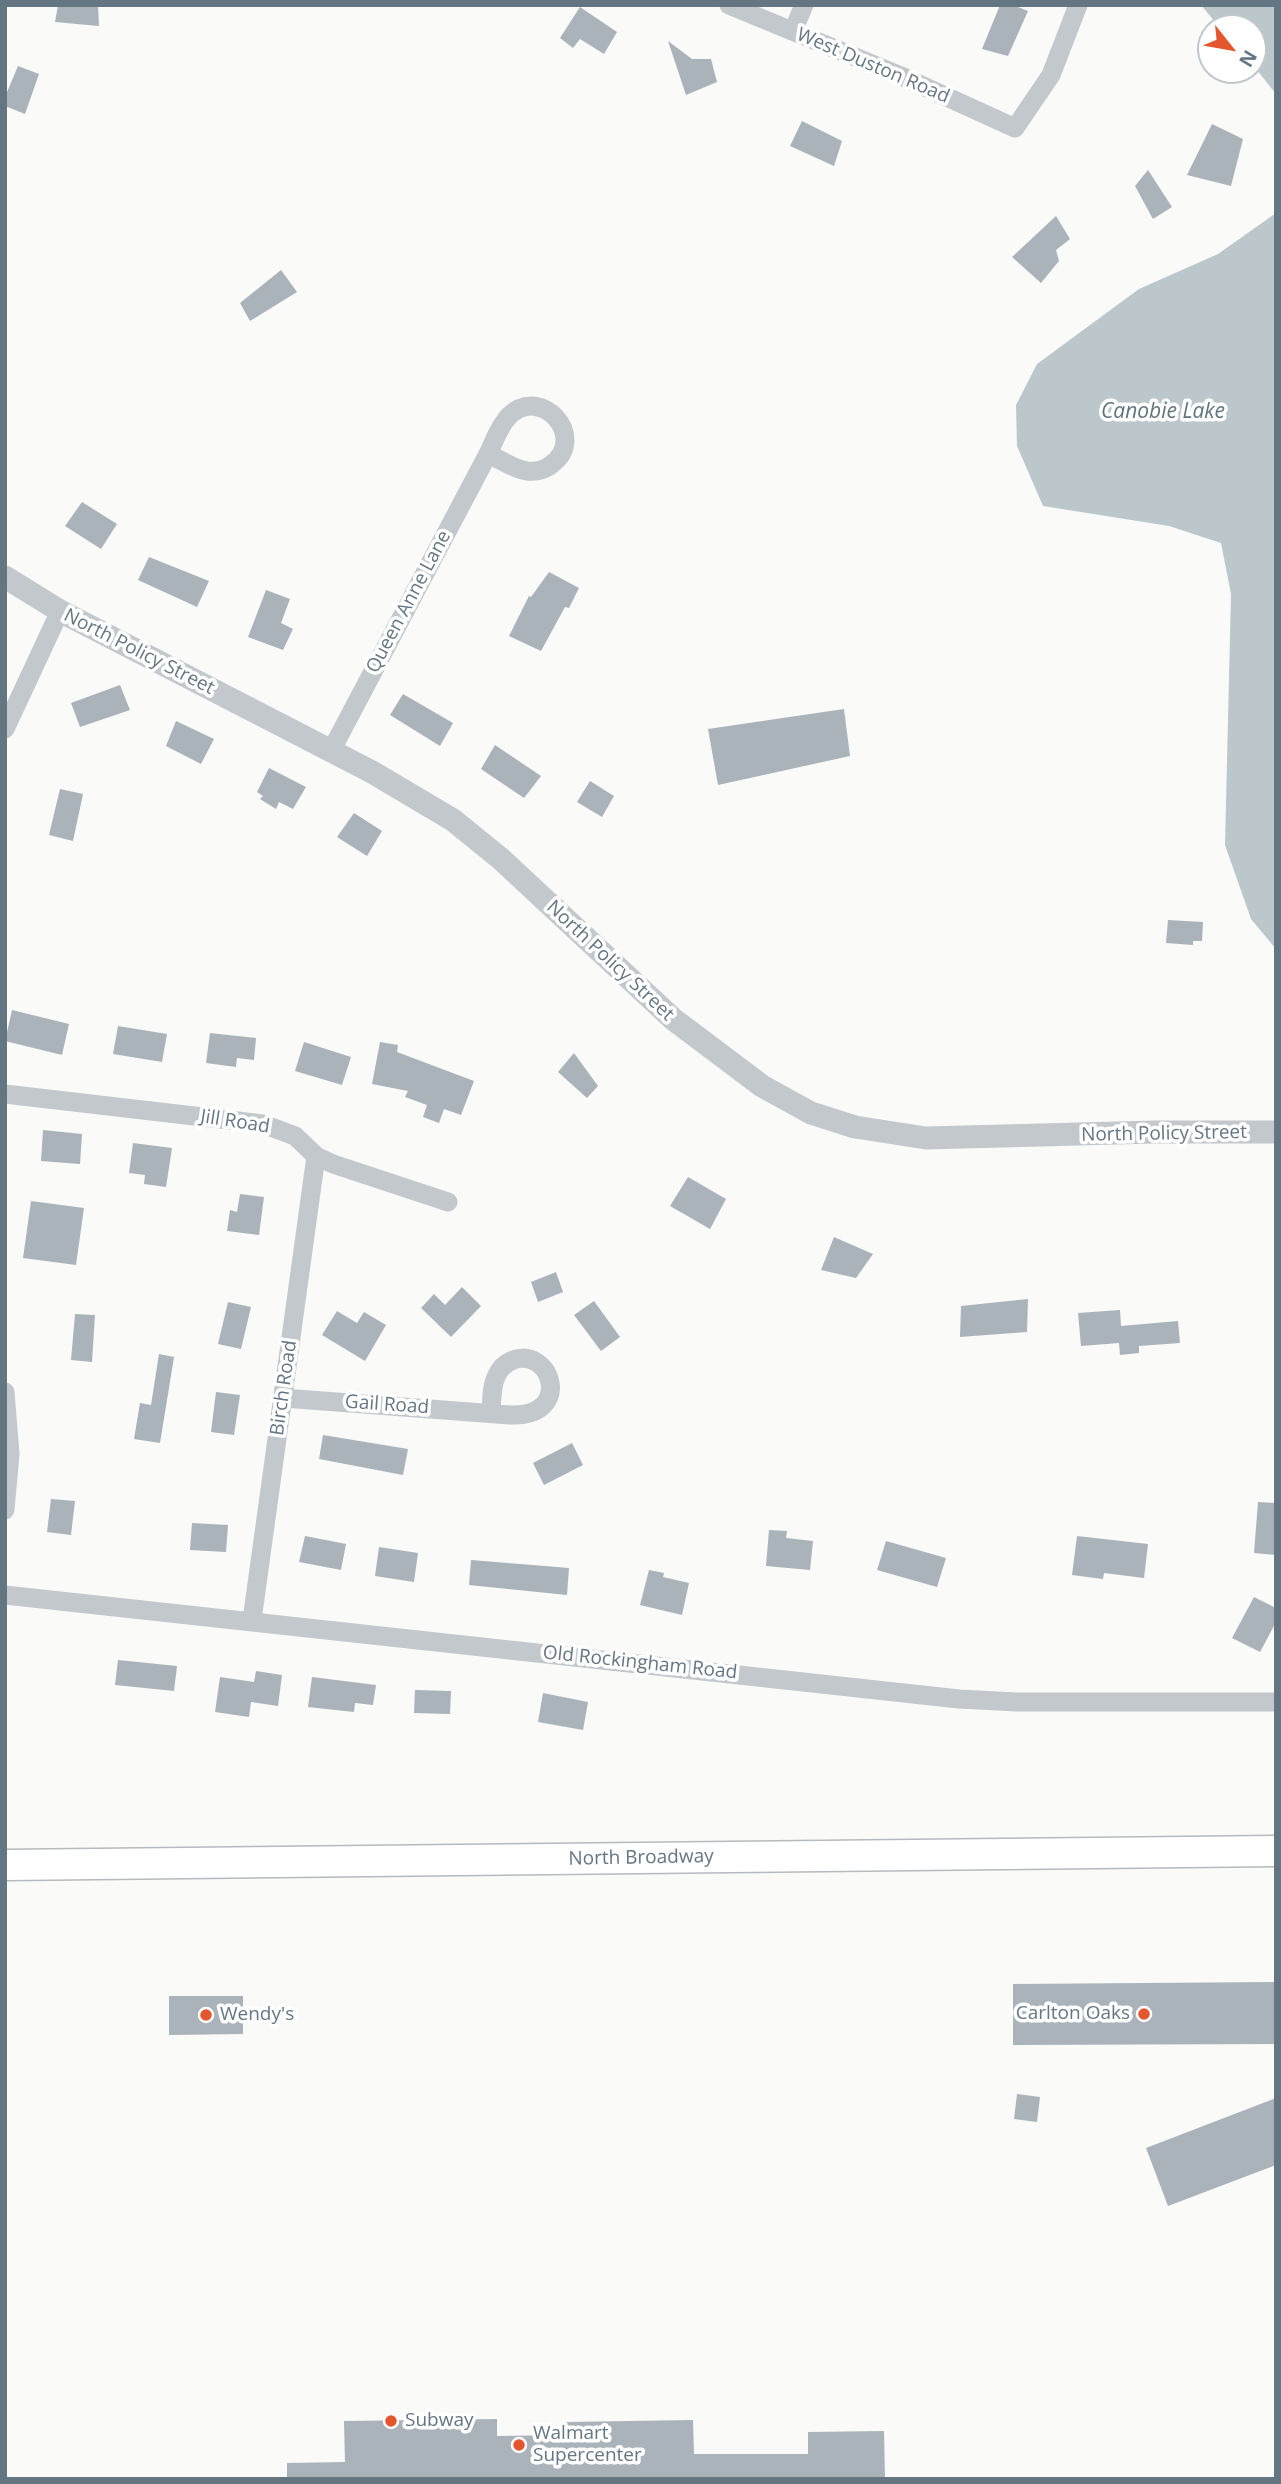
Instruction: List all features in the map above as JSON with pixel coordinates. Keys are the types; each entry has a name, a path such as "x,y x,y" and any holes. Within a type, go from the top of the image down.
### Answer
{"main road":[{"name":"North Broadway","path":"5,1865 1276,1851"}],"street":[{"name":"West Duston Road","path":"729,5 901,76 1015,128 1051,75 1078,5"},
{"path":"793,31 804,5"},
{"name":"Queen Anne Lane","path":"331,751 488,454"},
{"name":"North Policy Street","path":"5,577 60,611 426,803 479,839 673,1019 762,1086 791,1104 823,1118 855,1127 926,1138 1276,1132"},
{"path":"5,729 60,611"},
{"name":"Jill Road","path":"5,1094 263,1124 295,1136 316,1156 333,1164 449,1202"},
{"name":"Birch Road","path":"252,1620 316,1156"},
{"path":"5,1392 10,1454 5,1510"},
{"name":"Gail Road","path":"283,1398 491,1413"},
{"name":"Old Rockingham Road","path":"5,1595 959,1699 1031,1702 1276,1702"}],"water":[{"path":"1201,5 1276,5 1276,94 1267,83 1267,14 1208,14"},
{"name":"Canobie Lake","path":"1276,213 1276,949 1251,919 1225,845 1231,594 1221,543 1169,526 1043,506 1017,446 1016,405 1037,364 1139,289 1218,254"}],"building":[{"path":"58,5 98,5 99,26 55,22"},
{"path":"1000,5 1013,5 1028,11 1008,56 982,49"},
{"path":"580,7 617,32 604,54 580,39 573,48 560,38"},
{"path":"668,41 692,59 711,59 717,82 686,95"},
{"path":"18,66 39,74 25,114 5,106 5,97"},
{"path":"802,121 842,141 834,166 790,146"},
{"path":"1212,124 1243,139 1231,186 1187,175"},
{"path":"1148,170 1172,207 1153,219 1135,186"},
{"path":"1056,216 1070,239 1056,250 1059,261 1041,283 1012,257"},
{"path":"281,270 297,292 250,321 240,303"},
{"path":"82,502 117,524 101,549 65,526"},
{"path":"149,557 209,581 197,607 138,580"},
{"path":"549,572 579,588 569,608 565,607 541,651 509,636 529,596 531,597"},
{"path":"266,590 290,599 281,623 293,629 283,650 248,637"},
{"path":"120,685 130,710 80,727 71,703"},
{"path":"403,694 453,723 440,746 390,715"},
{"path":"844,709 850,756 718,785 708,729"},
{"path":"176,721 214,739 201,764 166,746"},
{"path":"495,745 541,776 524,798 481,769"},
{"path":"269,768 306,787 293,809 279,802 276,809 260,799 263,796 257,792"},
{"path":"590,781 614,796 602,817 577,802"},
{"path":"60,789 83,794 73,841 49,835"},
{"path":"354,813 382,831 367,856 337,837"},
{"path":"1168,920 1203,922 1202,941 1193,941 1193,945 1166,943"},
{"path":"12,1010 69,1024 62,1055 5,1041"},
{"path":"118,1026 167,1034 162,1062 113,1054"},
{"path":"210,1033 256,1038 254,1060 237,1058 236,1067 206,1063"},
{"path":"304,1042 351,1057 342,1085 295,1071"},
{"path":"380,1042 398,1045 397,1052 474,1081 461,1115 444,1109 439,1123 423,1117 427,1105 405,1097 408,1091 372,1084"},
{"path":"574,1053 598,1086 587,1098 558,1072"},
{"path":"43,1130 82,1134 80,1164 41,1161"},
{"path":"133,1143 172,1148 166,1187 144,1184 145,1175 129,1173"},
{"path":"688,1177 726,1199 710,1229 670,1206"},
{"path":"240,1194 264,1197 259,1235 227,1231 230,1210 237,1212"},
{"path":"31,1201 84,1208 76,1265 23,1258"},
{"path":"834,1237 873,1254 856,1278 821,1270"},
{"path":"556,1272 563,1292 538,1302 531,1282"},
{"path":"462,1287 481,1306 451,1337 421,1308 434,1294 445,1305"},
{"path":"1028,1299 1027,1332 960,1337 961,1306"},
{"path":"594,1301 620,1337 601,1351 574,1315"},
{"path":"228,1302 251,1307 241,1349 218,1344"},
{"path":"1120,1310 1121,1326 1178,1321 1180,1343 1139,1346 1139,1353 1120,1355 1119,1343 1081,1346 1078,1313"},
{"path":"337,1311 357,1323 364,1312 386,1325 365,1361 322,1335"},
{"path":"75,1314 95,1315 92,1362 71,1360"},
{"path":"159,1354 174,1357 160,1443 134,1439 140,1403 151,1405"},
{"path":"216,1392 240,1395 234,1435 211,1432"},
{"path":"323,1435 408,1449 403,1475 319,1459"},
{"path":"572,1443 583,1465 544,1485 533,1463"},
{"path":"51,1499 75,1501 71,1535 47,1532"},
{"path":"1258,1502 1276,1503 1276,1555 1254,1553"},
{"path":"192,1523 228,1525 226,1552 190,1550"},
{"path":"769,1530 787,1531 786,1538 813,1541 810,1570 766,1566"},
{"path":"305,1536 346,1544 341,1570 299,1562"},
{"path":"1077,1536 1148,1544 1144,1578 1104,1573 1103,1579 1072,1575"},
{"path":"886,1541 946,1558 937,1587 877,1570"},
{"path":"379,1547 418,1553 414,1582 375,1576"},
{"path":"471,1560 569,1568 567,1595 469,1585"},
{"path":"649,1570 664,1573 663,1577 689,1583 682,1615 640,1605"},
{"path":"1254,1597 1276,1608 1276,1622 1260,1652 1232,1638"},
{"path":"118,1660 177,1666 174,1691 115,1685"},
{"path":"256,1671 282,1675 278,1706 251,1702 249,1717 215,1712 220,1677 254,1682"},
{"path":"312,1677 376,1685 373,1705 355,1703 354,1712 308,1707"},
{"path":"415,1690 451,1691 450,1714 414,1713"},
{"path":"543,1693 588,1702 583,1730 538,1722"},
{"name":"Carlton Oaks","path":"1276,1982 1276,2044 1013,2045 1013,1984"},
{"name":"Wendy's","path":"169,1996 243,1996 243,2034 169,2035"},
{"path":"1017,2094 1040,2097 1037,2122 1014,2119"},
{"path":"1276,2098 1276,2165 1168,2206 1146,2148"},
{"name":"Walmart Supercenter","path":"497,2419 497,2436 566,2435 566,2422 693,2420 694,2454 808,2454 808,2432 884,2431 885,2479 287,2479 287,2463 345,2462 344,2421"}],"place":[{"name":"Carlton Oaks","path":"1144,2014"},
{"name":"Wendy's","path":"206,2015"},
{"name":"Subway","path":"391,2421"},
{"name":"Walmart Supercenter","path":"519,2445"}]}
